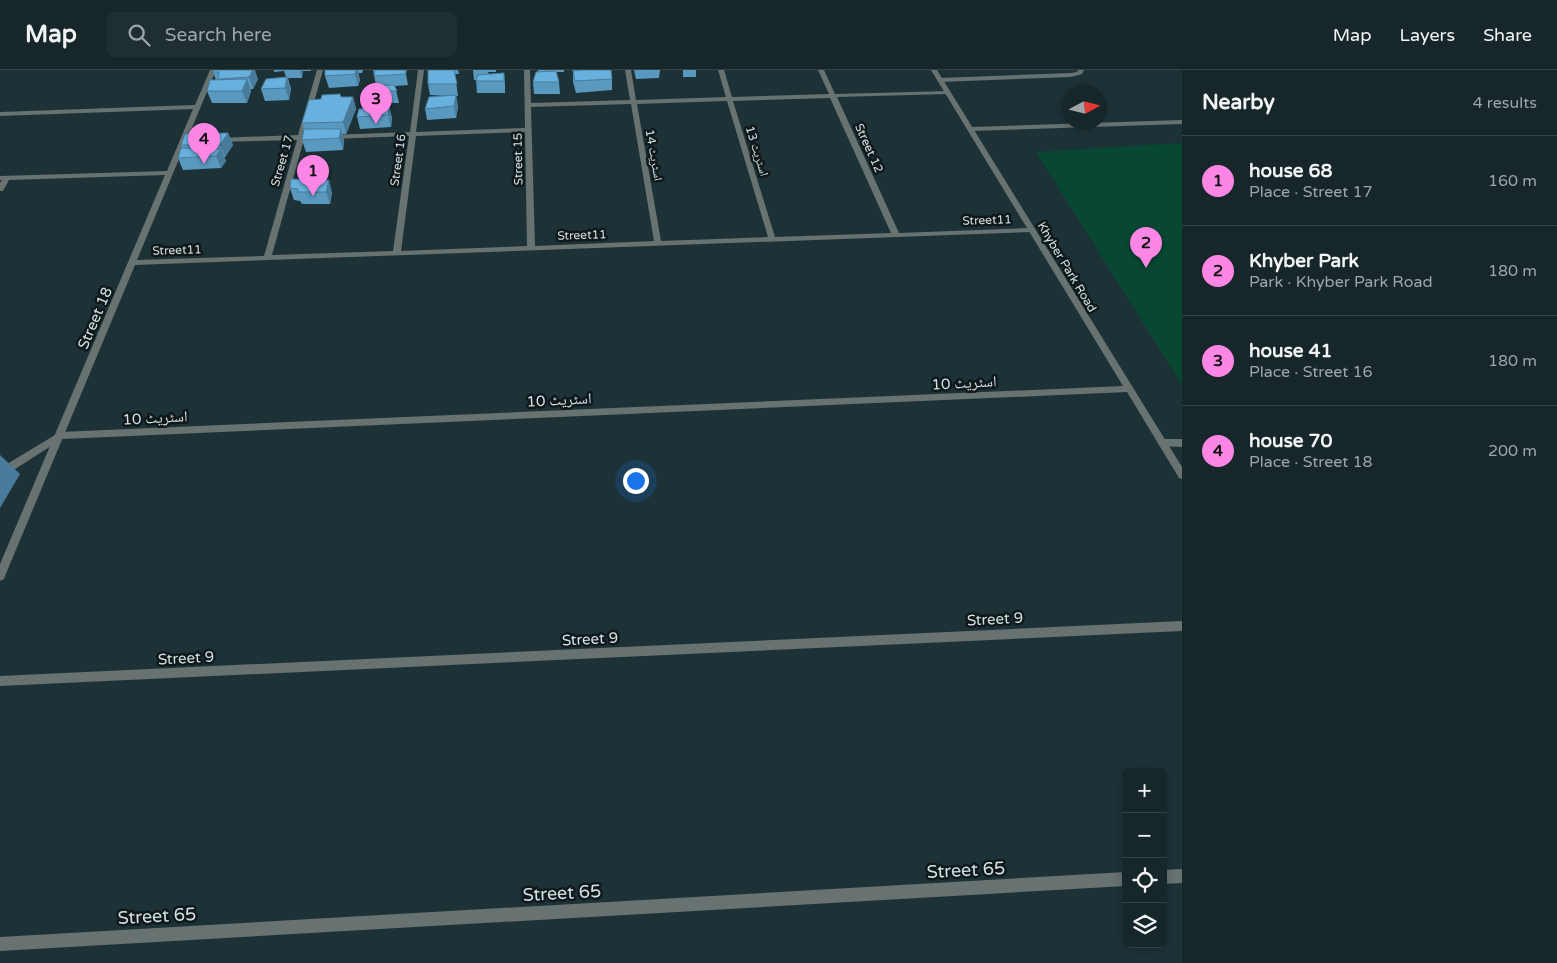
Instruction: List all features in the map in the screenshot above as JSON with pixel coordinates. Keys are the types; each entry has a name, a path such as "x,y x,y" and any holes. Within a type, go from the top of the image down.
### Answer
{"street":[{"name":"Street 18","path":"0,576 134,263 169,173 213,70"},
{"name":"Street 17","path":"267,258 320,70"},
{"name":"Street 16","path":"397,253 421,70"},
{"name":"Street 15","path":"527,70 531,248"},
{"name":"اسٹریٹ 14","path":"628,70 658,244"},
{"name":"اسٹریٹ 13","path":"721,70 772,240"},
{"name":"Street 12","path":"821,70 896,235"},
{"name":"Khyber Park Road","path":"934,70 1182,475"},
{"path":"940,80 1071,75 1080,73 1081,70"},
{"path":"528,104 948,92"},
{"path":"0,114 197,107"},
{"path":"971,130 1182,122"},
{"path":"212,141 529,130"},
{"path":"182,142 192,141"},
{"path":"0,189 4,178 169,173"},
{"name":"Street11","path":"134,263 1032,230"},
{"name":"اسٹریٹ 10","path":"0,468 9,468 60,436 1128,389"},
{"path":"1163,444 1182,443"},
{"name":"Street 9","path":"0,681 1182,626"},
{"path":"1167,877 1182,876"},
{"name":"Street 65","path":"0,944 1122,879"}],"green space":[{"path":"1182,143 1182,385 1036,152"}],"building":[{"path":"213,70 253,70 249,77 218,79 219,72 213,72"},
{"path":"325,70 356,70 355,74 325,76"},
{"path":"375,70 405,70 406,74 374,76"},
{"path":"428,70 454,70 457,84 428,84"},
{"path":"611,70 612,79 575,81 573,71"},
{"path":"556,71 559,82 533,82 536,72"},
{"path":"504,73 504,81 476,81 478,75"},
{"path":"287,77 285,88 261,89 266,79"},
{"path":"247,79 242,91 207,91 210,80"},
{"path":"394,85 397,91 386,91 384,100 368,99 370,86"},
{"path":"340,94 341,97 353,97 343,122 302,123 309,100 321,99 322,95"},
{"path":"456,95 454,106 425,109 429,97"},
{"path":"389,107 388,115 357,117 359,109"},
{"path":"304,129 341,129 339,138 302,140"},
{"path":"228,133 220,145 181,145 185,134"},
{"path":"181,148 221,149 216,156 178,158"},
{"path":"291,179 329,180 326,192 298,192 298,189 290,188"}],"place":[{"name":"house 41","path":"376,124"},
{"name":"house 70","path":"204,164"},
{"name":"house 68","path":"313,196"},
{"name":"Khyber Park","path":"1146,268"}]}
